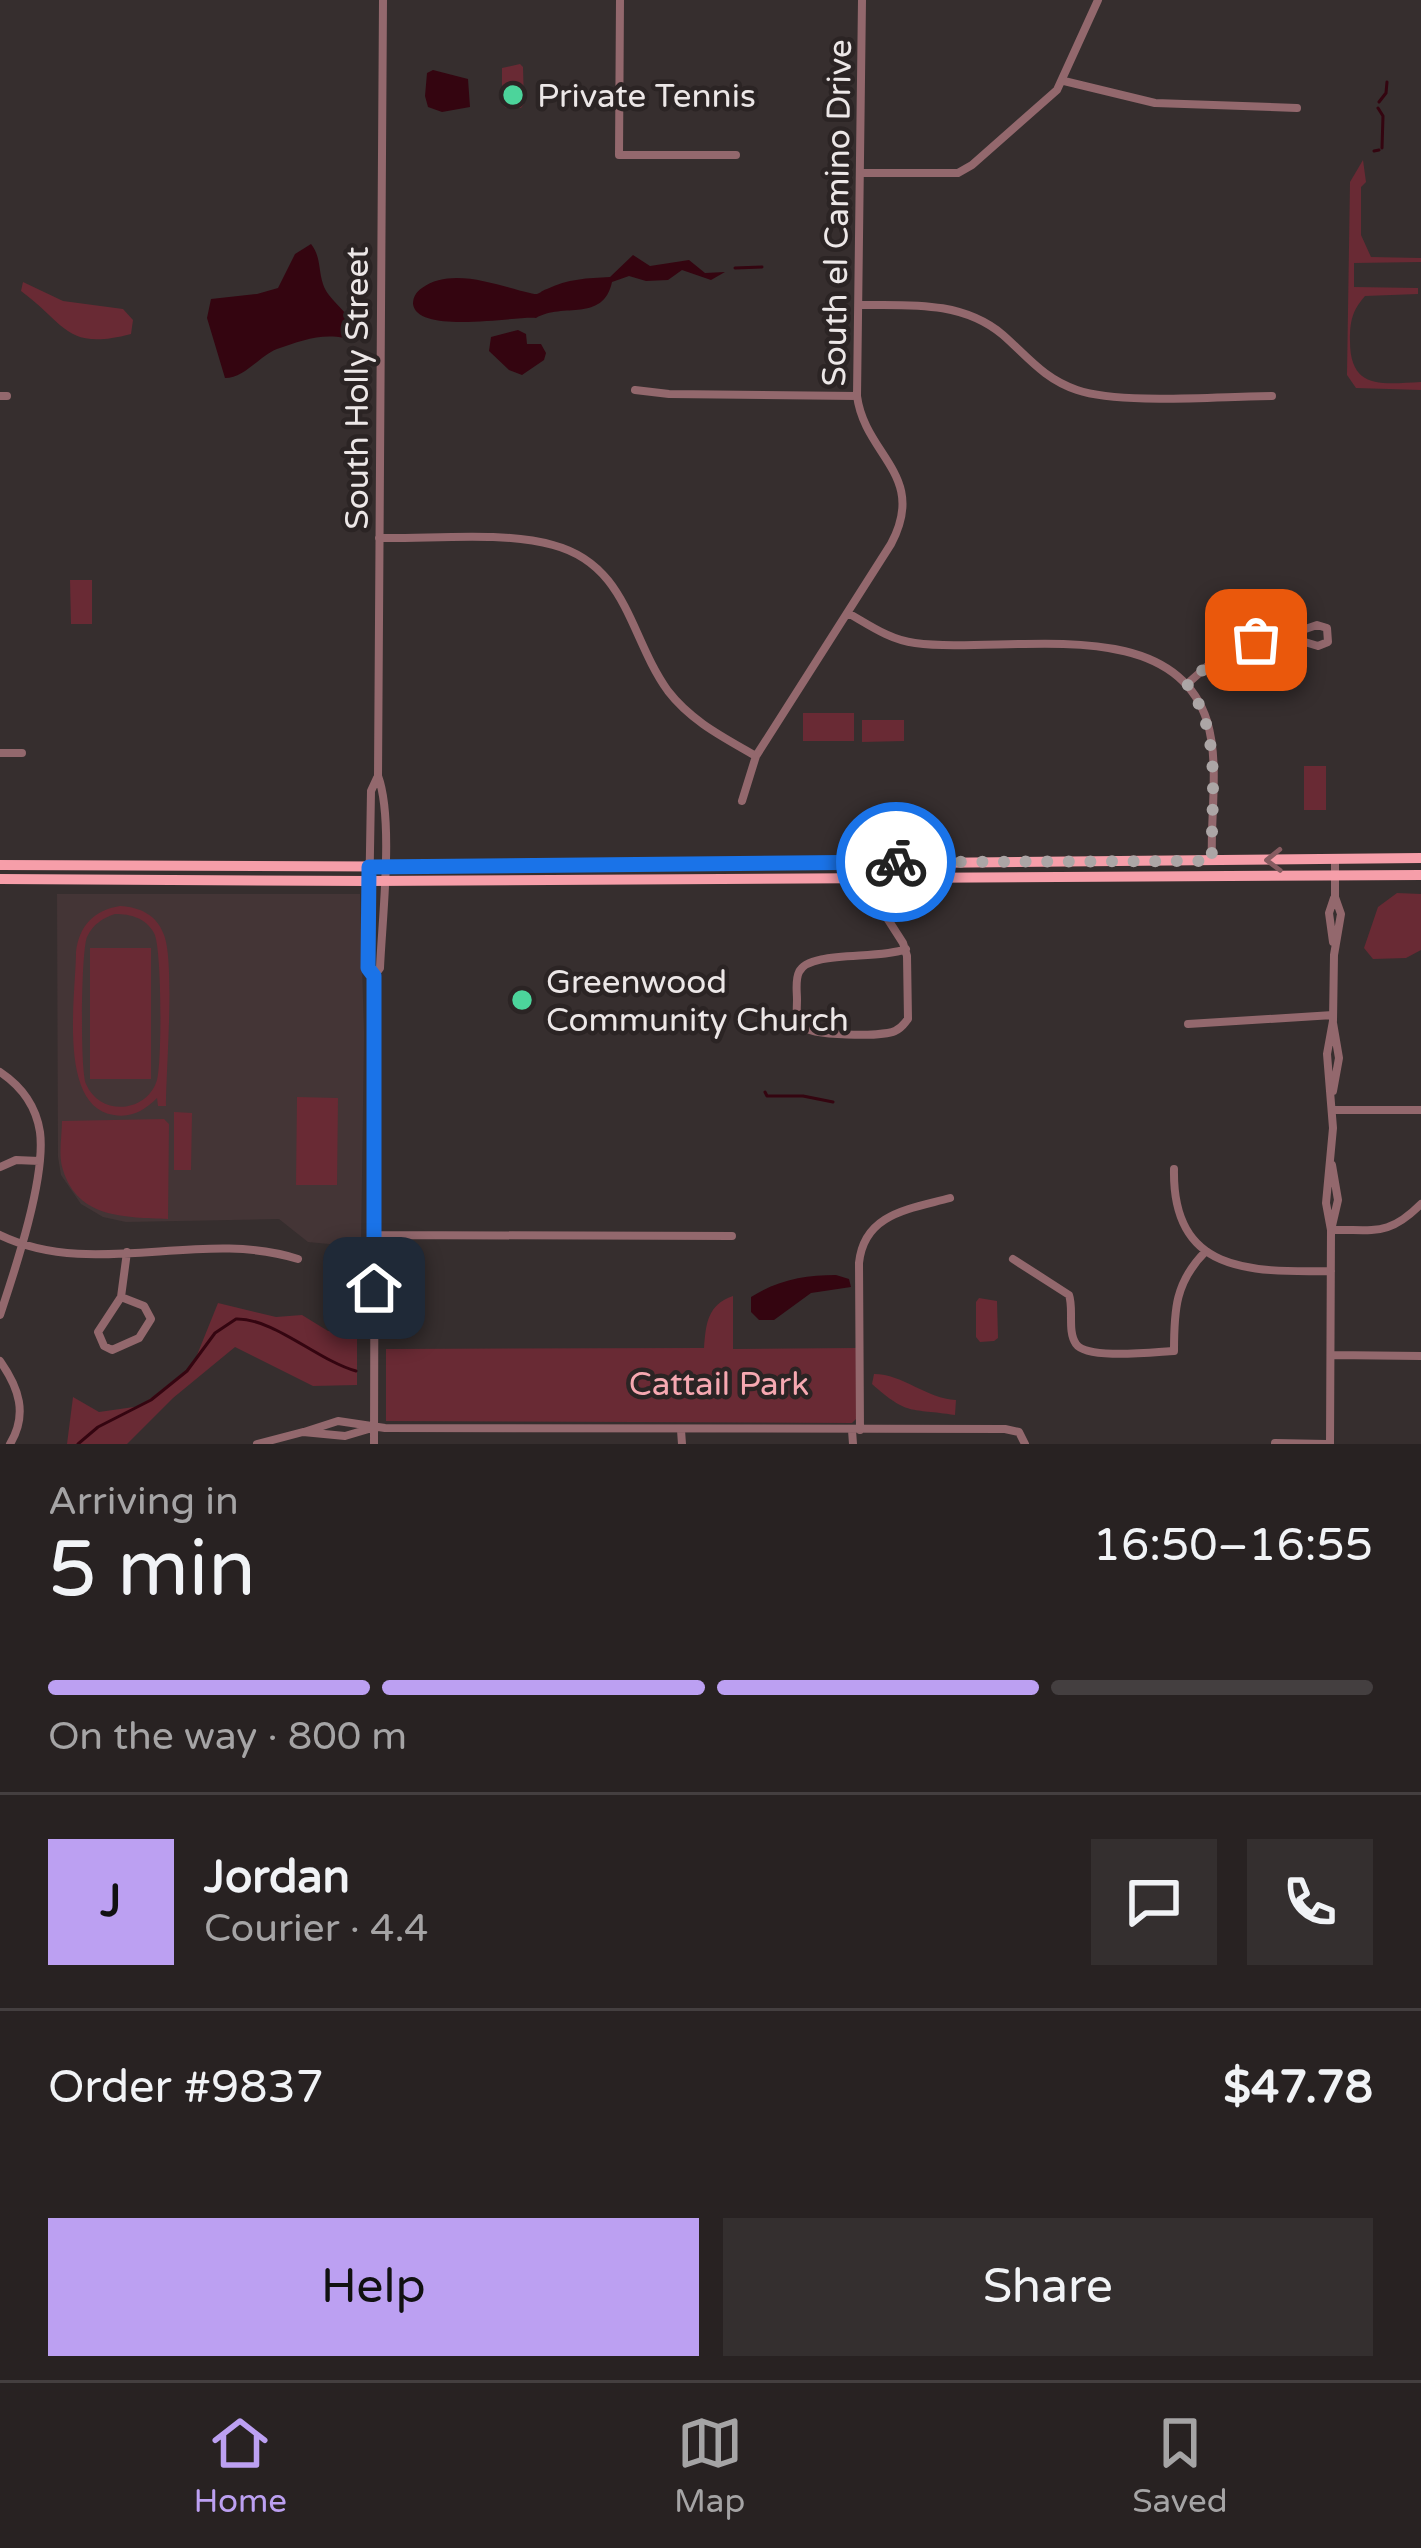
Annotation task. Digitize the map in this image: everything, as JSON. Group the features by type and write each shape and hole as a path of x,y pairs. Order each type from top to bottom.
{"main road":[{"path":"0,879 368,881 383,874 1421,858"},
{"path":"0,865 369,867 383,874 1421,875"}],"street":[{"name":"South Holly Street","path":"374,1444 374,976 380,968 384,791 378,776 382,0"},
{"path":"620,0 619,155 736,155"},
{"name":"South el Camino Drive","path":"742,801 756,756 892,544 903,512 898,475 863,426 857,396 862,0"},
{"path":"861,173 958,173 1032,116 1064,81 1098,0"},
{"path":"1064,81 1155,103 1298,108"},
{"path":"861,305 929,305 973,316 1006,338 1038,370 1087,393 1272,396"},
{"path":"635,390 857,396"},
{"path":"379,538 537,542 582,556 622,596 652,664 681,706 699,723 756,756"},
{"path":"848,613 884,634 916,643 1132,650 1162,662 1187,684 1209,730 1212,861"},
{"path":"1187,684 1232,648 1317,626 1330,633 1328,642 1318,646 1285,637"},
{"path":"0,753 22,753"},
{"name":"South Holly Street","path":"374,976 368,968 368,881 371,791 378,776"},
{"path":"1275,1443 1328,1444 1331,1229 1338,1200 1332,1165 1333,1093 1339,1058 1333,1018 1334,955 1341,914 1335,897 1335,859"},
{"path":"878,877 880,907 906,950 909,1015 899,1029 885,1034 816,1033 803,1028 796,1016 796,977 805,963 819,958 880,957 906,950"},
{"path":"1188,1024 1333,1018"},
{"path":"0,1072 31,1104 39,1128 39,1161 22,1243 0,1315"},
{"path":"1333,1110 1421,1109"},
{"path":"0,1166 16,1160 39,1161"},
{"path":"1174,1169 1178,1213 1205,1251 1230,1266 1252,1271 1331,1271"},
{"path":"854,1444 864,1238 886,1216 950,1198"},
{"path":"1331,1229 1388,1229 1402,1223 1421,1204"},
{"path":"0,1235 68,1252 222,1248 298,1259"},
{"path":"374,1235 732,1236"},
{"path":"1013,1259 1069,1295 1073,1339 1080,1348 1093,1353 1174,1351 1177,1294 1187,1272 1205,1251"},
{"path":"121,1298 144,1306 151,1319 139,1338 116,1350 104,1346 98,1332 121,1298 127,1252"},
{"path":"1331,1355 1421,1356"},
{"path":"0,1360 16,1386 21,1410 19,1428 10,1444"},
{"path":"256,1444 338,1421 374,1428 1005,1429 1019,1432 1024,1444"},
{"path":"303,1432 345,1436 374,1428"},
{"path":"682,1430 682,1444"}],"shaded area":[{"path":"433,70 468,79 470,107 442,112 428,107 427,73"},
{"path":"311,244 325,290 354,326 344,338 319,337 277,349 225,378 207,318 211,299 278,288 295,254"},
{"path":"633,255 650,266 689,260 705,273 725,272 711,280 682,270 668,280 629,276 612,282 600,303 536,318 448,322 419,313 413,304 420,290 447,279 476,280 537,294 570,281 610,277"},
{"path":"518,330 526,334 527,344 541,344 546,353 544,360 522,375 509,370 489,351 491,337"},
{"path":"57,894 360,894 364,1034 361,1247 308,1242 279,1219 126,1222 103,1217 81,1204 61,1175 58,1157"},
{"path":"836,1275 849,1279 851,1287 811,1293 774,1320 759,1320 751,1312 751,1297 771,1286"}],"green space":[{"name":"Private Tennis","path":"520,64 524,104 506,108 502,68"},
{"path":"1363,160 1361,235 1371,257 1421,258 1421,262 1354,263 1354,287 1418,288 1418,294 1365,296 1351,322 1351,357 1362,376 1371,381 1421,382 1421,390 1356,388 1347,375 1350,182"},
{"path":"23,282 63,301 123,309 133,320 131,334 93,339 69,332 21,291"},
{"path":"70,580 92,580 92,624 71,624"},
{"path":"803,713 854,713 854,741 803,741"},
{"path":"862,720 904,720 904,741 862,742"},
{"path":"1304,766 1326,766 1326,810 1304,810"},
{"path":"1397,893 1421,894 1421,950 1406,958 1373,959 1364,948 1378,907"},
{"path":"120,906 147,913 157,922 169,968 166,1106 158,1106 157,1098 127,1115 96,1107 84,1092 74,1046 78,943 89,921","holes":["115,914 132,916 151,928 159,959 157,1080 144,1099 123,1107 102,1102 86,1084 82,1035 87,937 92,928"]},
{"path":"90,948 151,948 151,1079 90,1079"},
{"path":"297,1097 338,1098 337,1185 296,1185"},
{"path":"174,1112 192,1113 191,1170 174,1170"},
{"path":"164,1119 169,1124 168,1219 105,1212 92,1207 70,1186 60,1152 62,1121"},
{"name":"Cattail Park","path":"733,1296 733,1349 857,1348 856,1419 852,1423 386,1421 386,1349 704,1348 713,1310"},
{"path":"979,1298 997,1301 998,1338 994,1341 980,1342 976,1337"},
{"path":"218,1303 276,1317 302,1315 328,1331 357,1329 357,1385 313,1386 235,1347 127,1444 67,1444 73,1397 99,1412 141,1406 193,1365"},
{"path":"874,1374 956,1400 955,1415 902,1406 872,1384"}],"waterway":[{"path":"1379,102 1387,82"},
{"path":"1378,108 1383,116 1382,148"},
{"path":"1374,151 1379,150"},
{"path":"735,268 762,267"},
{"path":"765,1092 767,1096 833,1102"},
{"path":"78,1444 98,1427 151,1400 187,1371 215,1333 236,1319 265,1325 356,1371"}],"way so far":[{"path":"896,862 1212,861 1209,730 1187,684 1221,654 1256,640"}],"place":[{"name":"Private Tennis","path":"513,95"},
{"name":"Greenwood Community Church","path":"522,1000"}],"route":[{"path":"374,1288 375,1058 374,976 368,968 369,867 896,862"}]}
